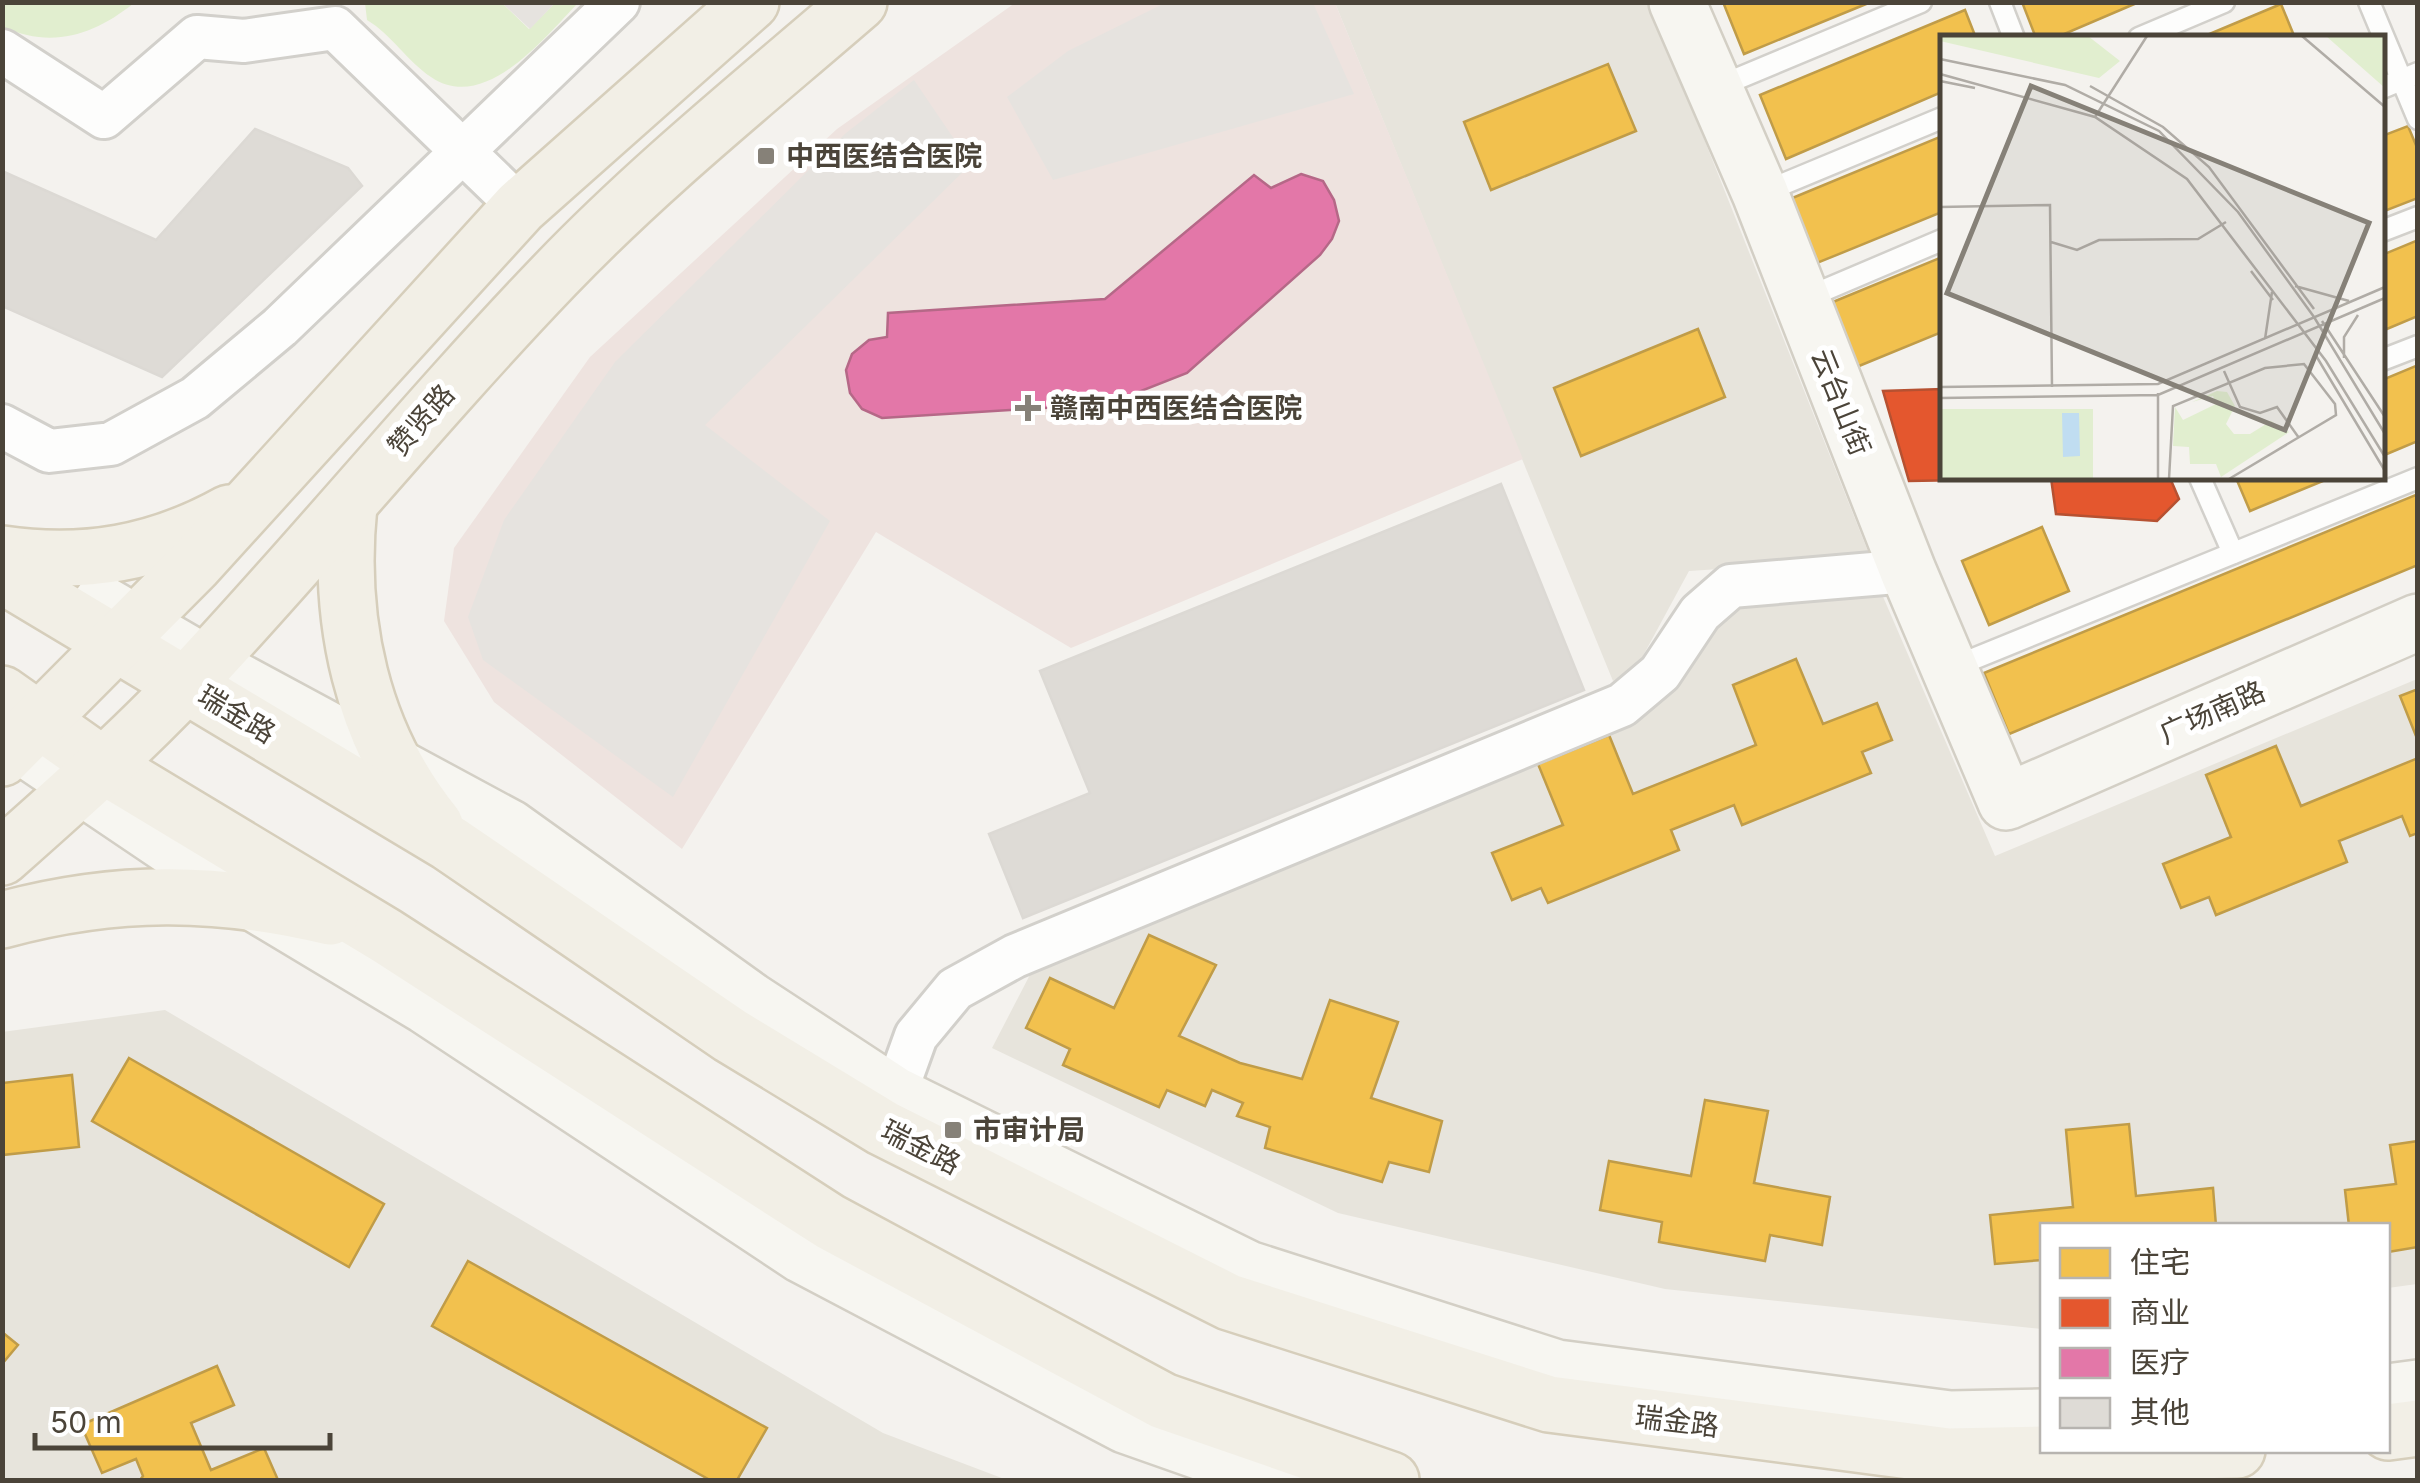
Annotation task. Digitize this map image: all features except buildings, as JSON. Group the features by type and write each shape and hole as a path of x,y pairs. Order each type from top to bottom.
{"main road":[{"path":"750,2 520,207 272,482 128,634 13,730 386,936 848,1231 1163,1401 1391,1480"},
{"name":"赞贤路","path":"2,857 196,674 433,406 557,273 649,183 859,2"},
{"path":"8,557 80,560 162,544 238,508 272,482"},
{"path":"349,505 344,580 353,656 370,710 396,766 423,810 450,843"},
{"name":"瑞金路","path":"8,557 196,674 730,1035 889,1112 1229,1302 1549,1404 1946,1468 2188,1453"},
{"path":"2,920 96,900 214,896 330,918 386,936"},
{"path":"2390,1432 2418,1428"}],"street":[{"path":"2,426 48,450 111,444 195,398 280,327 618,2"},
{"name":"云台山街","path":"1678,2 1760,193 1908,571 2006,802"},
{"path":"2,51 104,117 197,37 244,41 335,28 520,207"},
{"path":"889,1112 916,1036 954,989 1015,956 1622,705 1660,673 1700,612 1730,586 1908,571"},
{"name":"广场南路","path":"2006,802 2418,622"},
{"path":"196,674 396,766 510,828 750,1000 889,1112 1248,1269 1558,1368 1950,1419 2040,1417"},
{"path":"93,775 250,902 426,1006 802,1255 1125,1425 1281,1480"},
{"path":"2390,1392 2418,1388"}],"lane":[{"path":"1714,88 1921,2"},
{"path":"2000,2 2013,35"},
{"path":"2146,35 2224,2"},
{"path":"2368,2 2382,35"},
{"path":"2385,43 2418,119"},
{"path":"1760,193 1940,119"},
{"path":"2385,230 2418,217"},
{"path":"1800,300 1940,241"},
{"path":"2385,359 2418,346"},
{"path":"1950,669 2418,478"},
{"path":"2201,480 2233,553"}],"shaded area":[{"path":"1167,2 1313,3 1354,94 1053,180 1007,97 1068,51"},
{"path":"502,3 555,3 530,29"},
{"name":"赣南中西医结合医院","path":"1015,3 1335,3 1523,459 1071,648 876,532 682,849 494,702 444,621 454,548 590,357 837,129"},
{"path":"1335,3 1650,3 1871,559 1689,571 1638,665 1613,681"},
{"path":"914,80 971,164 705,425 830,521 673,797 483,660 468,617 504,520 615,362 846,133"},
{"path":"1881,592 1995,856 2417,679 2417,1284 2390,1288 2390,1223 2040,1223 2040,1329 1665,1289 1338,1213 992,1048 1035,965 1647,708 1721,603"},
{"path":"165,1010 883,1433 1007,1480 3,1480 2,1032"}],"green space":[{"path":"3,2 134,3 104,23 55,38 21,34 3,27"},
{"path":"365,3 502,3 529,29 555,3 578,3 512,67 472,86 451,86 422,71 367,20"}],"place":[{"name":"中西医结合医院","path":"766,156"},
{"name":"赣南中西医结合医院","path":"1028,408"},
{"name":"市审计局","path":"953,1130"}]}
